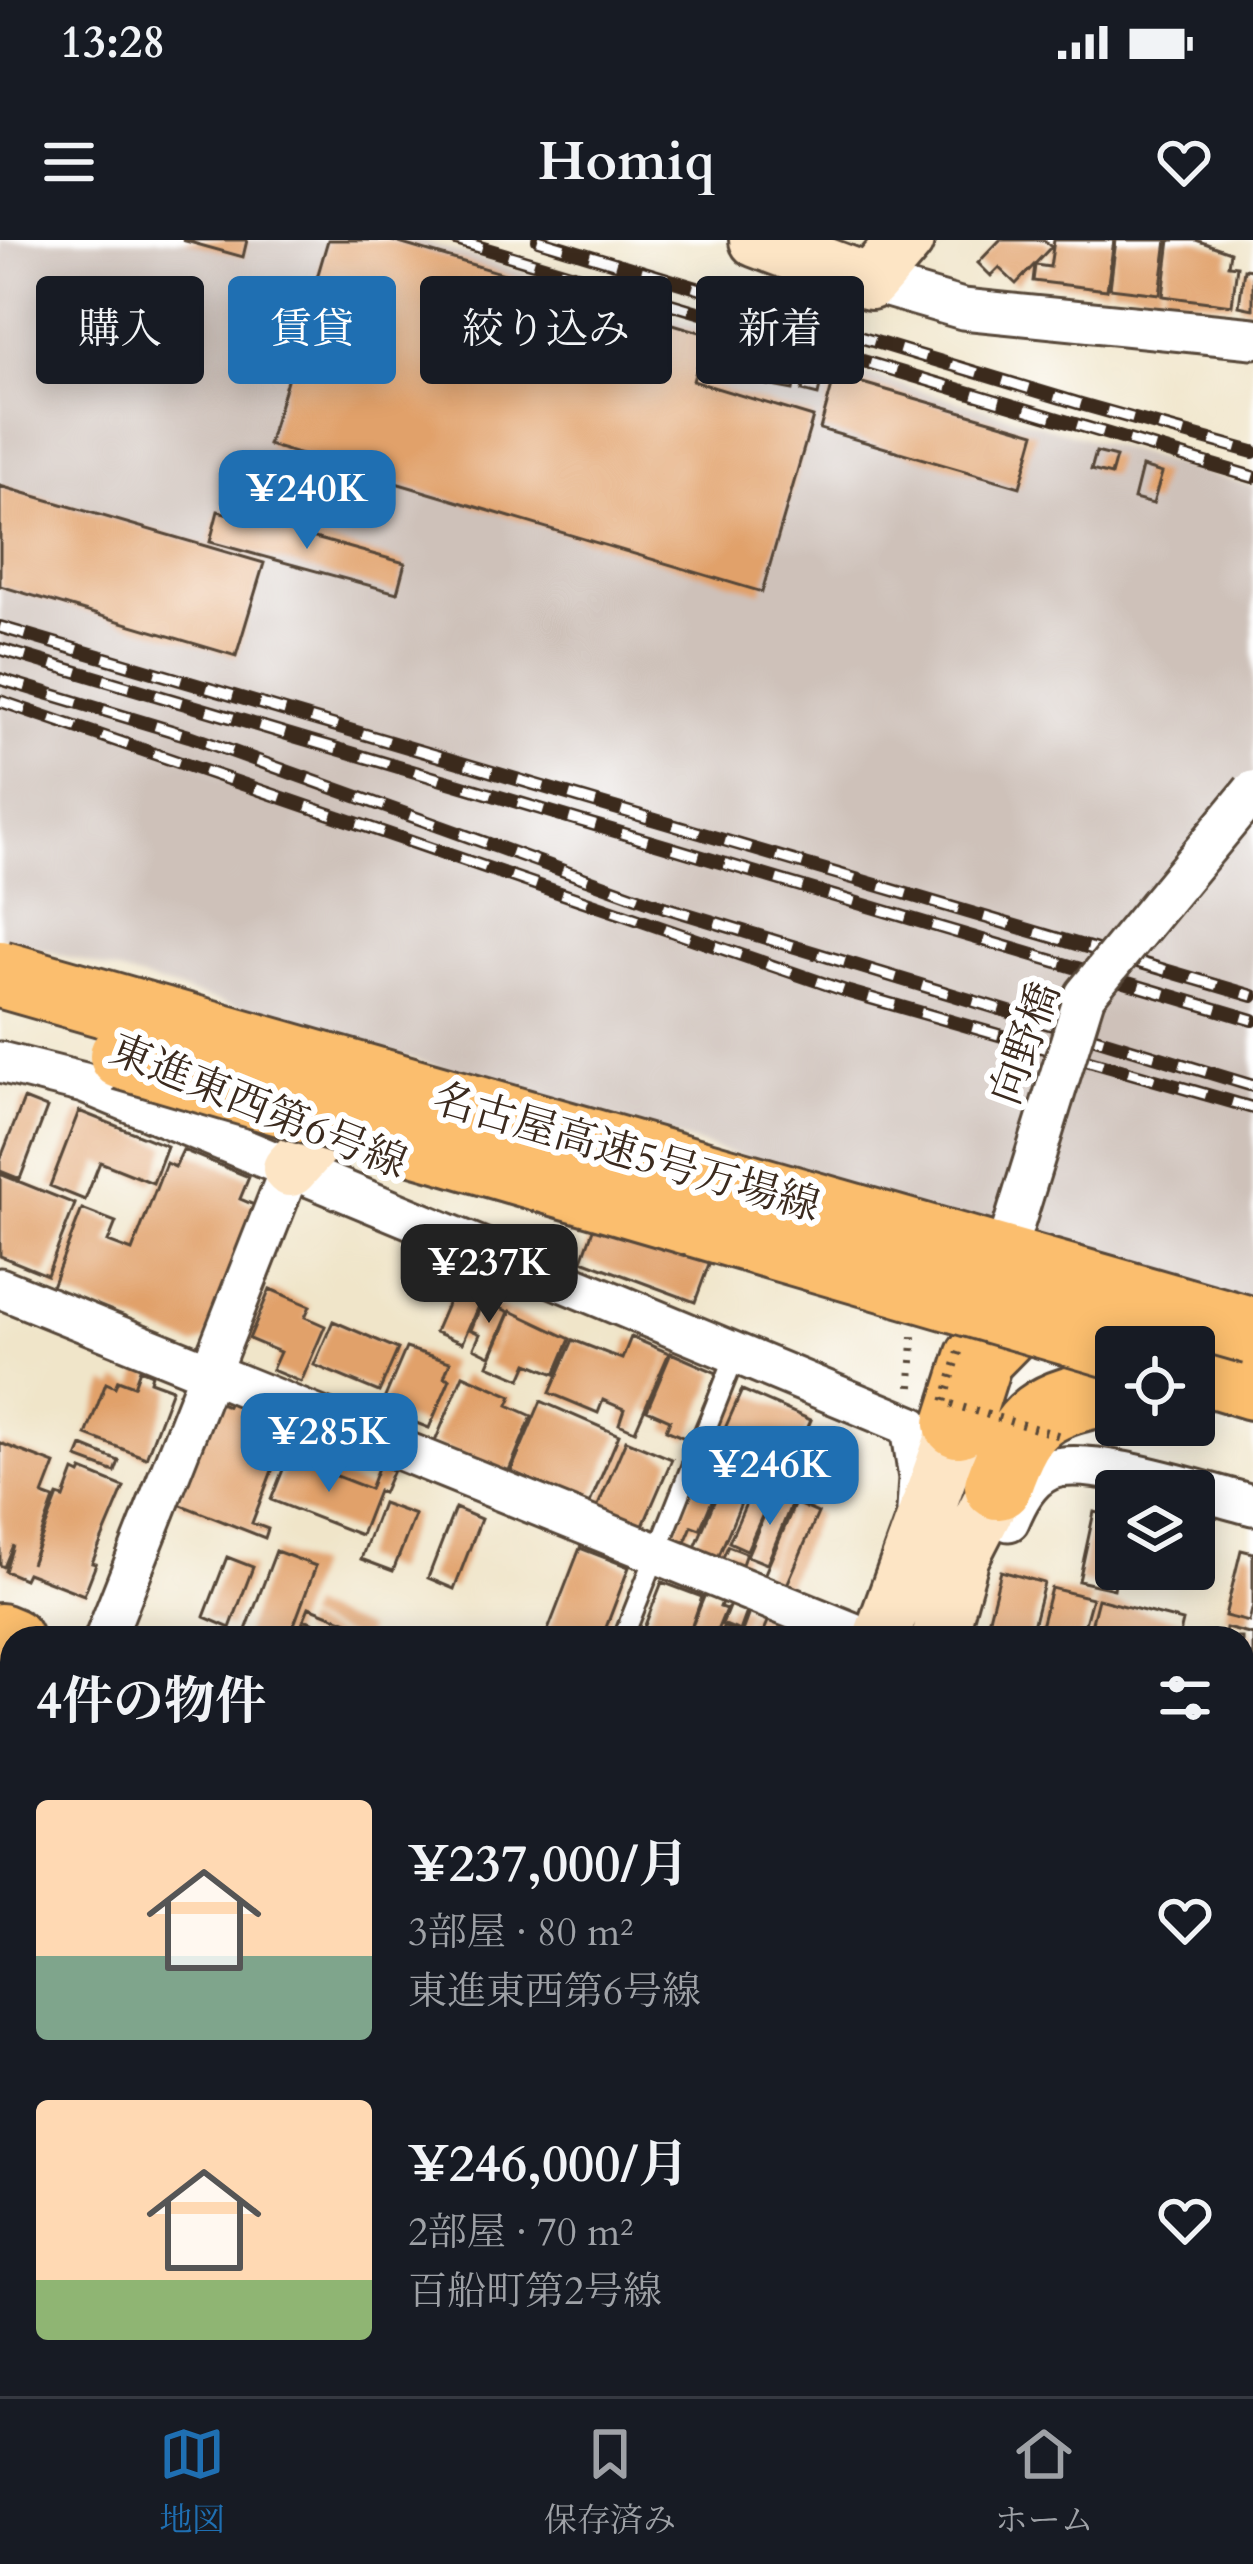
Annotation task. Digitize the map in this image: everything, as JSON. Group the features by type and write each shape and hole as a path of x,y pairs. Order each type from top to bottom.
{"highway":[{"name":"名古屋高速5号万場線","path":"0,974 1253,1331"},
{"name":"名古屋高速5号万場線","path":"0,1021 1095,1339"},
{"path":"958,1424 979,1358 1034,1302 1098,1285 1253,1317"},
{"path":"1215,1374 1253,1385"},
{"path":"1021,1478 1010,1450 1033,1418 1063,1401 1095,1394"},
{"path":"1215,1410 1253,1420"}],"street":[{"path":"758,240 963,309 1253,338"},
{"path":"870,281 906,240"},
{"name":"向野橋","path":"977,1293 996,1283 1085,995 1253,791"},
{"name":"東進東西第6号線","path":"0,1062 84,1083 305,1152 735,1356 911,1426 919,1478 939,1544"},
{"path":"110,1626 206,1373 305,1152 358,1113 977,1293"},
{"path":"0,1288 836,1626"},
{"path":"1215,1363 1253,1374"},
{"path":"939,1626 939,1544 958,1424"},
{"path":"888,1626 939,1544 1021,1478 1076,1464 1253,1505"}],"lane":[{"path":"627,1626 735,1356"}],"path":[{"path":"977,1293 944,1402 1064,1437"}],"shaded area":[{"path":"0,240 419,240 535,276 420,276 420,384 672,384 672,319 696,326 696,384 864,384 864,374 1253,486 1253,1308 0,937"}],"building":[{"path":"182,240 247,240 243,257"},
{"path":"328,240 389,240 511,276 420,276 420,384 672,384 672,324 696,331 696,384 813,417 762,592 268,445 286,384 396,384 396,276 317,276"},
{"path":"1000,240 1044,240 1051,247 1016,284 999,268 991,276 978,263"},
{"path":"1054,240 1114,240 1107,290 1033,281 1035,265 1050,267"},
{"path":"1116,240 1167,240 1160,294 1110,288"},
{"path":"1170,240 1196,240 1230,252 1228,265 1237,266 1232,305 1163,296"},
{"path":"1244,269 1253,270 1253,309 1239,306"},
{"path":"864,383 1035,433 1020,487 820,429 832,384"},
{"path":"767,384 794,384 793,390"},
{"path":"803,384 820,384 818,395 802,391"},
{"path":"1096,452 1116,457 1111,475 1091,470"},
{"path":"1142,467 1162,473 1153,504 1134,499"},
{"path":"0,486 264,563 236,656 0,586"},
{"path":"218,511 405,563 397,593 210,542"},
{"path":"24,1099 47,1108 20,1179 0,1171 0,1160"},
{"path":"79,1111 167,1146 153,1183 100,1162 85,1200 50,1186"},
{"path":"183,1150 249,1177 240,1199 259,1207 206,1340 195,1346 51,1289 82,1209 116,1222 108,1242 132,1251 166,1163 175,1167"},
{"path":"0,1174 75,1204 47,1275 0,1256"},
{"path":"600,1210 713,1253 695,1302 582,1260"},
{"path":"454,1288 481,1299 462,1343 435,1332"},
{"path":"270,1289 310,1306 305,1317 325,1326 301,1382 272,1370 280,1352 249,1339"},
{"path":"483,1300 509,1312 490,1356 474,1348 480,1334 471,1330"},
{"path":"511,1311 570,1339 555,1374 528,1363 521,1379 488,1365"},
{"path":"333,1321 398,1349 379,1392 314,1365"},
{"path":"631,1337 669,1353 635,1431 619,1424 624,1409 603,1400 598,1413 550,1393 573,1340 622,1359"},
{"path":"406,1348 450,1362 444,1377 450,1379 429,1428 380,1409"},
{"path":"671,1353 717,1373 689,1440 666,1430 670,1420 647,1410"},
{"path":"140,1369 152,1374 150,1381 172,1389 146,1458 86,1435 106,1383 115,1387 118,1380 134,1386"},
{"path":"463,1375 512,1396 508,1405 532,1416 507,1475 434,1444"},
{"path":"742,1390 811,1420 788,1472 719,1442"},
{"path":"231,1397 291,1421 252,1523 268,1529 265,1538 176,1503 215,1401 227,1406"},
{"path":"541,1401 619,1435 589,1505 511,1471"},
{"path":"626,1440 672,1459 642,1528 597,1508"},
{"path":"0,1443 55,1464 43,1495 54,1499 31,1564 58,1496 64,1498 74,1471 124,1487 92,1563 96,1564 84,1595 27,1573 24,1579 5,1571 13,1545 4,1567 0,1565"},
{"path":"82,1446 119,1461 115,1472 77,1458"},
{"path":"288,1457 370,1489 379,1465 393,1470 383,1493 378,1491 361,1535 271,1500"},
{"path":"703,1466 723,1475 700,1529 692,1526 683,1547 671,1541"},
{"path":"729,1466 752,1477 717,1560 694,1550"},
{"path":"774,1492 793,1500 767,1564 747,1556"},
{"path":"748,1499 766,1507 747,1550 729,1542"},
{"path":"382,1503 415,1515 393,1571 361,1559"},
{"path":"795,1503 818,1513 786,1587 763,1578"},
{"path":"455,1508 481,1519 454,1589 428,1578"},
{"path":"1094,1512 1095,1585 1079,1581"},
{"path":"728,1546 746,1553 740,1570 721,1562"},
{"path":"580,1548 629,1567 607,1626 550,1626"},
{"path":"1241,1550 1253,1553 1249,1622 1225,1616"},
{"path":"276,1551 316,1566 294,1626 248,1626"},
{"path":"227,1557 253,1567 231,1626 204,1617"},
{"path":"1001,1571 1044,1583 1033,1626 987,1626"},
{"path":"662,1582 702,1597 692,1626 645,1626"},
{"path":"1051,1588 1092,1598 1084,1626 1041,1626"},
{"path":"706,1592 723,1599 720,1607 726,1609 719,1626 692,1626"},
{"path":"1098,1599 1183,1621 1182,1626 1091,1626"},
{"path":"731,1602 748,1609 742,1626 722,1624"},
{"path":"309,1607 358,1626 322,1626 304,1619"},
{"path":"750,1610 770,1617 766,1626 744,1626"}],"railway":[{"path":"456,240 1253,477"},
{"path":"538,240 1253,452"},
{"path":"0,627 1253,996"},
{"path":"0,649 1253,1020"},
{"path":"0,679 189,736 664,907 1253,1086"},
{"path":"0,701 849,992 1253,1108"}]}
